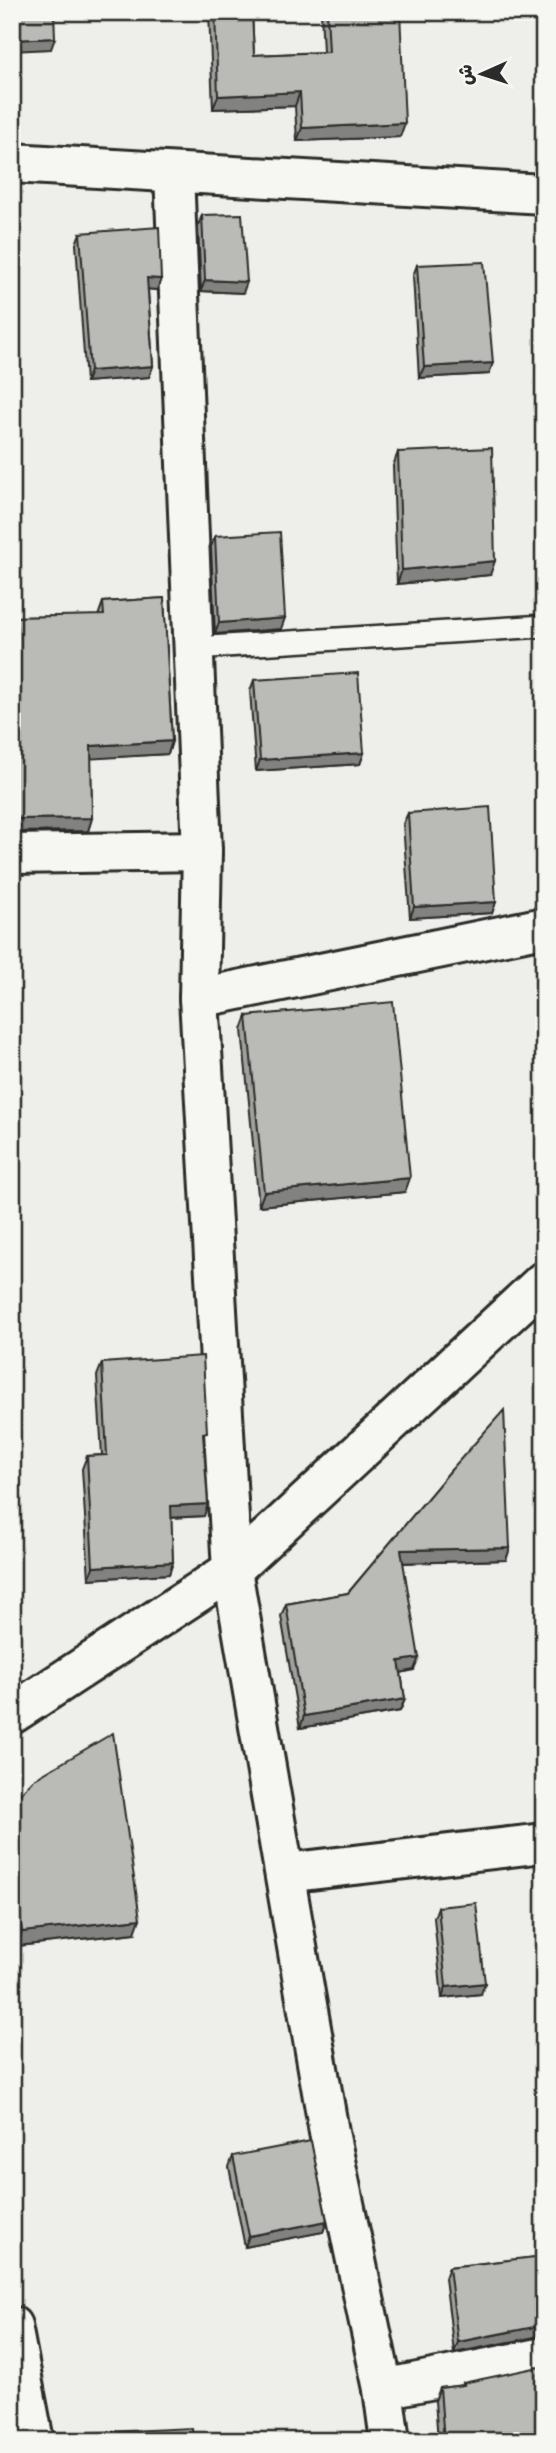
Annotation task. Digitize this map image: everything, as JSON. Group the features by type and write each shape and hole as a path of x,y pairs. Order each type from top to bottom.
{"street":[{"path":"12,163 544,194"},
{"path":"174,173 202,851 198,998 232,1570 329,2132 383,2389 390,2441"},
{"path":"12,854 202,851"},
{"path":"198,998 544,927"},
{"path":"12,1714 232,1570 544,1281"},
{"path":"285,1873 544,1843"},
{"path":"12,2326 19,2389 34,2441"},
{"path":"383,2389 544,2357"}],"lane":[{"path":"194,649 544,625"}],"building":[{"path":"12,12 54,12 55,38 12,40"},
{"path":"215,12 252,12 254,55 329,52 327,12 400,12 405,123 302,128 300,92 218,96"},
{"path":"242,214 247,282 205,280 202,215"},
{"path":"159,227 161,279 147,278 153,366 90,371 80,233"},
{"path":"484,262 493,363 424,367 417,265"},
{"path":"492,448 495,561 402,570 398,452"},
{"path":"280,532 285,618 219,623 215,536"},
{"path":"164,598 172,741 91,746 92,818 12,820 12,617 104,615 103,602"},
{"path":"358,673 364,753 260,760 254,680"},
{"path":"490,807 496,902 414,907 408,813"},
{"path":"393,1002 410,1178 264,1192 247,1016"},
{"path":"203,1356 207,1432 203,1433 208,1504 171,1506 173,1562 93,1567 87,1456 107,1455 102,1363"},
{"path":"504,1410 510,1548 401,1550 419,1658 399,1661 405,1699 304,1716 286,1604 348,1593"},
{"path":"113,1733 140,1919 22,1932 12,1865 12,1802 33,1780"},
{"path":"476,1903 485,1983 446,1987 438,1907"},
{"path":"311,2141 327,2221 249,2236 233,2156"},
{"path":"544,2256 544,2325 458,2342 449,2267"},
{"path":"544,2366 544,2441 444,2441 440,2388"},
{"path":"192,2428 193,2441 86,2441 85,2433"},
{"path":"346,2435 346,2441 236,2441"}]}
